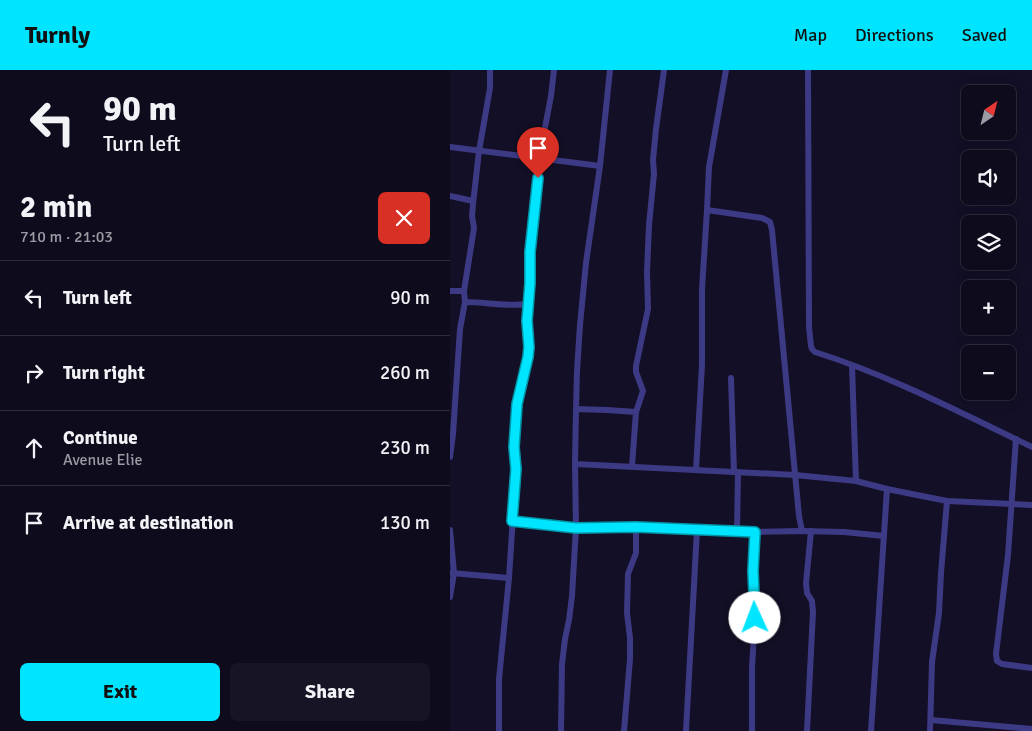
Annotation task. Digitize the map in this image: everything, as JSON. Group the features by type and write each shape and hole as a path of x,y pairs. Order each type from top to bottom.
{"street":[{"path":"450,457 460,329 474,228 472,216 473,201 479,151 490,88 490,70"},
{"path":"500,731 499,679 509,578 516,469 514,447 517,404 528,357 527,321 530,252 539,159 554,70"},
{"path":"561,731 562,664 572,596 576,528 577,371 585,272 600,166 610,70"},
{"path":"632,466 636,412 643,391 636,372 636,366 648,309 647,272 654,174 653,160 664,70"},
{"path":"696,470 702,365 702,289 709,167 726,70"},
{"path":"808,70 810,336 812,349 815,352 898,384 955,409 1032,447"},
{"path":"450,147 600,166"},
{"path":"450,196 473,201"},
{"path":"707,210 762,218 770,222 802,531"},
{"path":"450,291 464,291"},
{"path":"464,302 495,305 528,304"},
{"path":"852,366 856,481"},
{"path":"731,378 737,532"},
{"path":"576,409 636,412"},
{"path":"1016,440 1008,555 996,654 998,661 1002,664 1032,668"},
{"path":"575,464 795,475 856,481 947,501 1032,505"},
{"path":"870,731 887,489"},
{"path":"930,731 932,662 939,613 947,501"},
{"path":"512,521 576,528 636,527 737,532 811,531 884,536"},
{"path":"624,731 630,659 627,613 628,574 636,553 636,527"},
{"path":"450,530 452,573 450,597"},
{"path":"686,731 697,530"},
{"path":"807,731 813,612 806,584 811,531"},
{"path":"752,731 755,532"},
{"path":"452,573 509,578"},
{"path":"931,720 1032,729"}],"route":[{"path":"538,178 530,252 527,321 529,347 517,404 514,447 516,469 512,521 576,528 636,527 755,532 753,571 755,618"}]}
